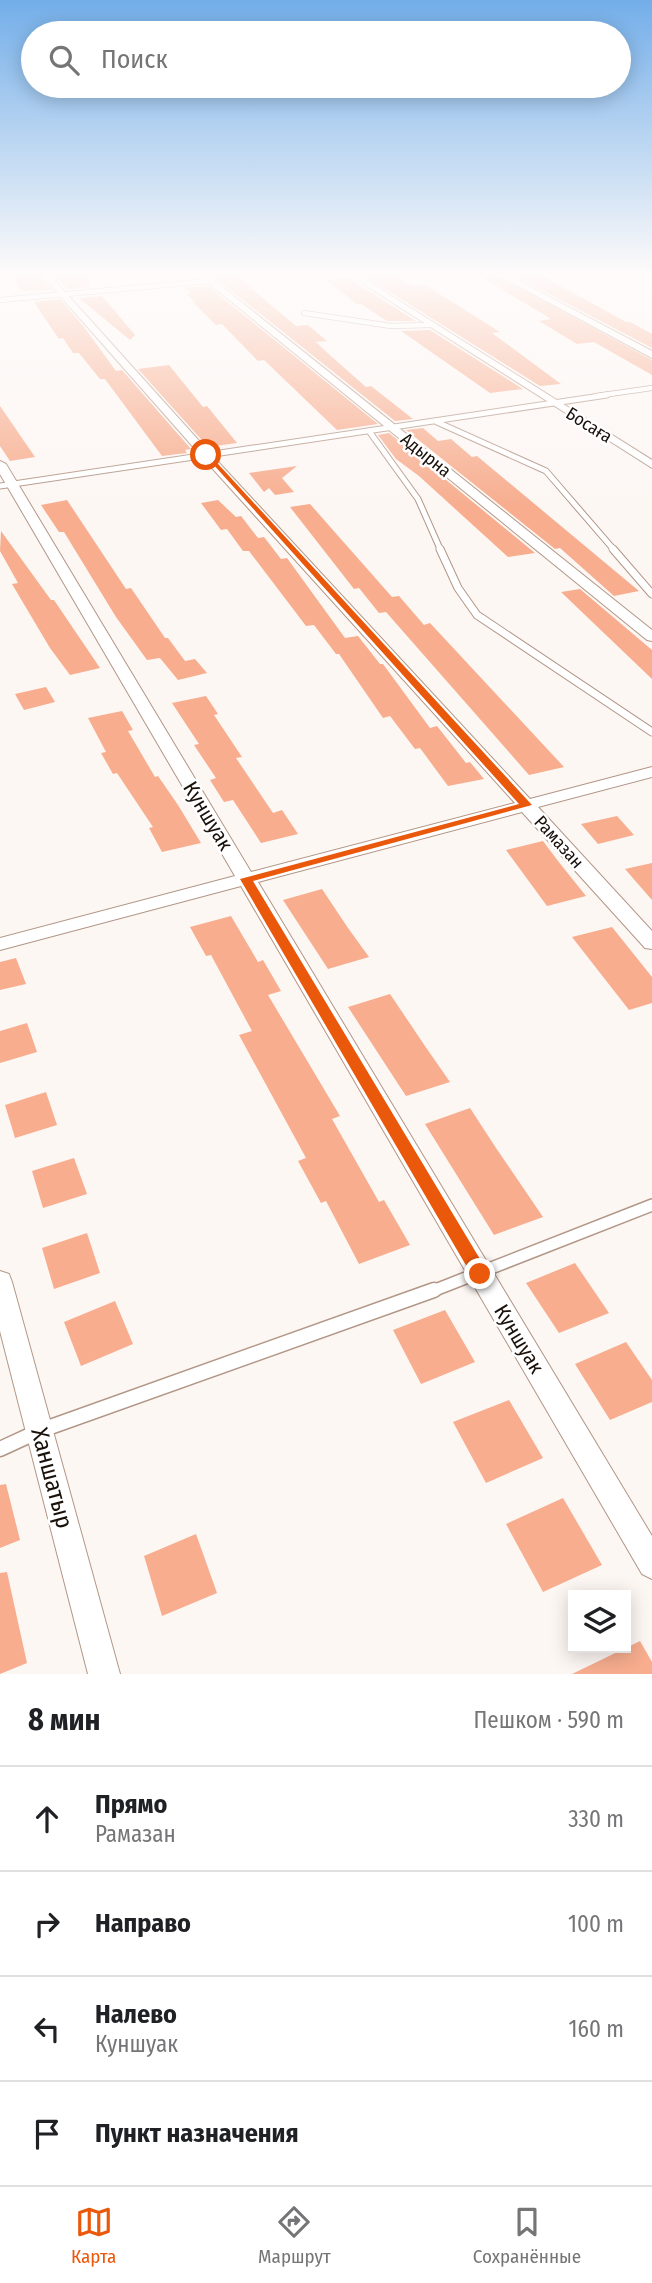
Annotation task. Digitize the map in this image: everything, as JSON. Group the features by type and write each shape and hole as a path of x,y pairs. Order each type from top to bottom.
{"street":[{"name":"Рамазан","path":"114,351 652,943"},
{"name":"Адырна","path":"297,351 652,637"},
{"name":"Босаға","path":"472,351 652,464"},
{"name":"Куншуак","path":"0,464 6,485 246,879 652,1564"},
{"path":"0,944 652,772"},
{"name":"Ханшатыр","path":"0,1282 104,1674"}],"lane":[{"path":"6,485 652,388"},
{"path":"436,421 546,471 652,594"},
{"path":"369,432 418,499 458,588 477,615 652,732"},
{"path":"0,1449 38,1430 480,1274 652,1205"}],"building":[{"path":"72,351 102,351 116,371 122,370 191,449 185,450 187,453 162,456 105,379 100,379 79,353"},
{"path":"248,351 288,351 378,424 337,430 264,360 258,361"},
{"path":"307,351 326,351 366,387 371,386 413,419 395,421"},
{"path":"430,351 463,351 523,389 490,393"},
{"path":"484,351 517,351 561,384 540,386"},
{"path":"610,351 636,351 652,360 652,375"},
{"path":"169,365 237,443 208,447 138,369"},
{"path":"0,406 35,457 10,461 0,446"},
{"path":"423,428 438,441 451,439 472,457 477,456 639,591 614,596 560,548 555,549 406,430"},
{"path":"389,433 535,553 508,557 419,476 396,459 378,435"},
{"path":"297,466 282,478 294,492 275,495 269,488 264,492 249,473"},
{"path":"67,500 126,589 131,588 165,638 168,638 185,661 195,659 207,673 178,680 160,658 147,660 116,617 64,532 59,532 41,505"},
{"path":"218,500 236,517 241,516 258,538 264,537 281,559 287,558 345,638 358,636 380,664 383,664 430,728 437,726 466,763 470,762 484,779 448,786 420,748 415,749 390,716 383,718 339,654 336,654 314,625 306,626 249,551 243,551 227,529 221,530 201,503"},
{"path":"310,504 392,597 399,596 424,625 430,623 564,767 529,775 386,612 379,613 359,588 354,589 290,507"},
{"path":"1,531 51,600 54,600 100,668 70,675 50,648 12,584 18,583 0,551"},
{"path":"580,589 652,650 652,679 561,592"},
{"path":"46,687 55,702 24,710 15,694"},
{"path":"206,696 218,714 214,715 242,757 236,758 273,813 282,810 298,834 261,843 233,800 224,802 210,780 216,778 194,745 199,744 172,703"},
{"path":"122,711 133,730 128,731 155,777 158,776 201,843 162,852 149,828 153,827 117,773 113,774 101,753 106,752 88,718"},
{"path":"617,816 634,835 598,844 581,824"},
{"path":"543,841 586,896 547,906 506,850"},
{"path":"652,863 652,900 625,869"},
{"path":"322,889 369,957 328,969 283,900"},
{"path":"231,916 258,962 263,960 281,991 268,995 340,1116 332,1119 379,1202 384,1200 410,1245 359,1264 326,1201 321,1203 298,1161 306,1158 239,1035 252,1031 211,955 206,956 190,927"},
{"path":"612,927 652,977 652,1003 629,1010 572,937"},
{"path":"16,958 26,984 0,990 0,962"},
{"path":"390,994 450,1082 406,1096 348,1007"},
{"path":"27,1023 37,1052 0,1063 0,1031"},
{"path":"46,1092 57,1125 15,1138 5,1105"},
{"path":"470,1108 543,1217 494,1235 425,1124"},
{"path":"74,1158 87,1194 43,1208 32,1171"},
{"path":"87,1233 100,1273 54,1289 42,1248"},
{"path":"575,1263 609,1313 559,1333 526,1283"},
{"path":"115,1301 133,1344 81,1366 64,1322"},
{"path":"445,1310 475,1362 421,1384 393,1330"},
{"path":"626,1342 652,1380 652,1402 610,1420 575,1364"},
{"path":"509,1400 543,1458 486,1483 453,1422"},
{"path":"6,1484 20,1540 0,1548 0,1485"},
{"path":"563,1498 602,1565 543,1592 506,1524"},
{"path":"196,1534 217,1593 162,1616 144,1556"},
{"path":"7,1572 27,1663 0,1674 0,1573"},
{"path":"640,1641 652,1662 652,1674 572,1674 615,1653 631,1653 631,1645"}],"route":[{"path":"206,455 526,805 246,879 480,1274"}]}
